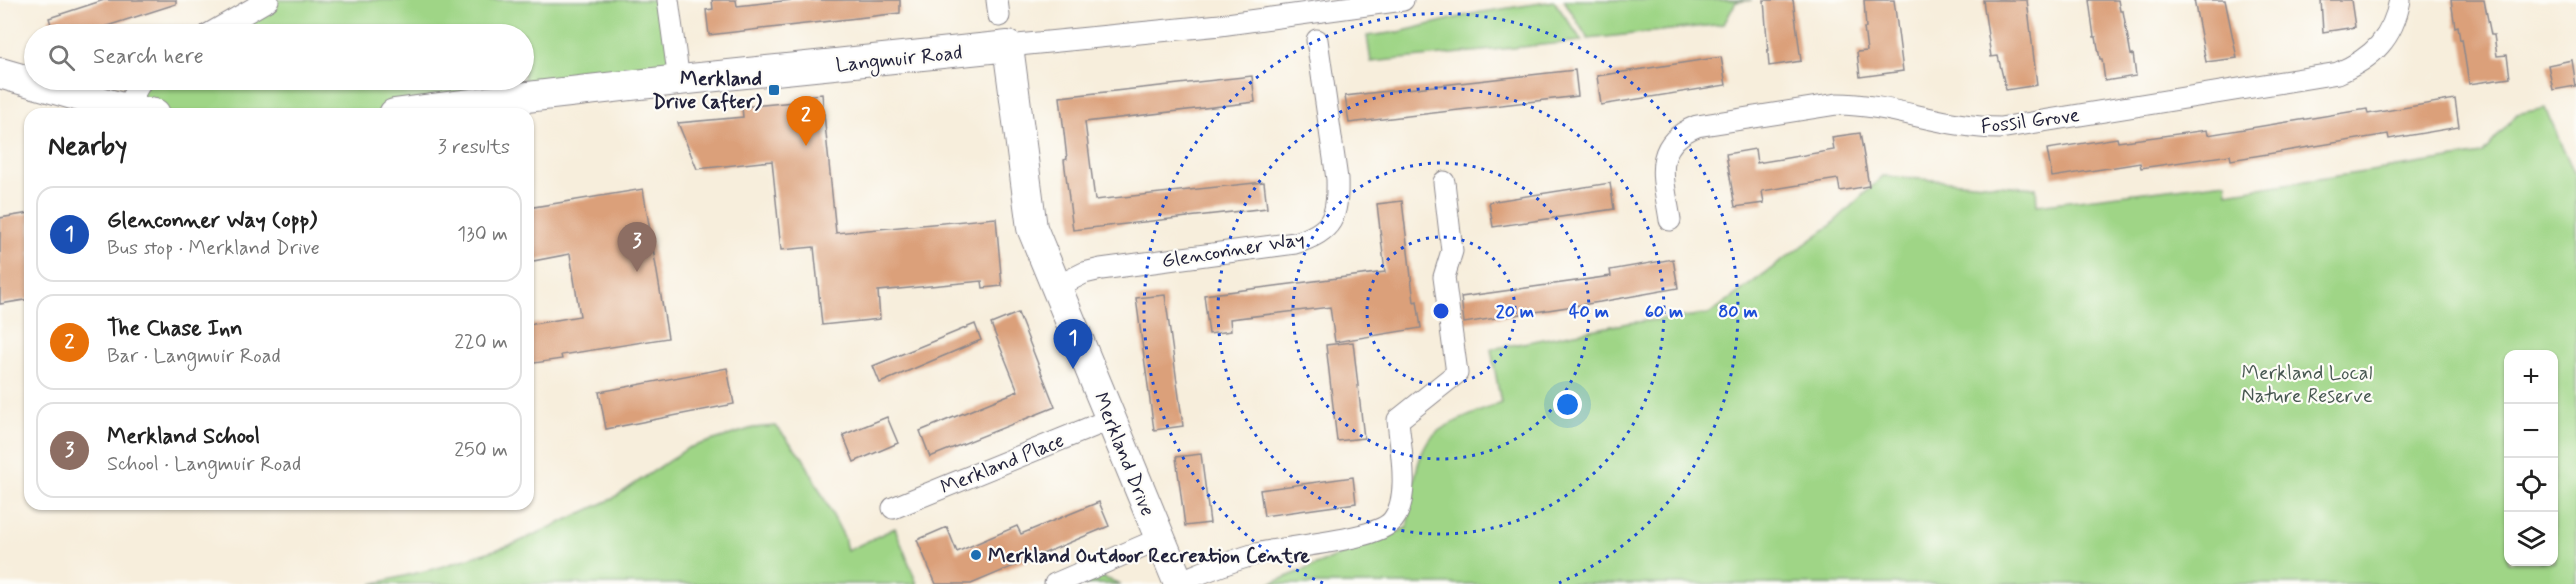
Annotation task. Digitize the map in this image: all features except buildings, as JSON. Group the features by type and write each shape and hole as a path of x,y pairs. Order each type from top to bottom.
{"street":[{"path":"226,24 266,0"},
{"path":"669,0 679,81"},
{"name":"Langmuir Road","path":"439,108 521,97 1210,26 1403,0"},
{"name":"Fossil Grove","path":"1670,220 1663,167 1665,153 1672,141 1684,131 1697,126 1836,104 1856,104 1959,125 2000,128 2338,73 2360,63 2379,48 2395,21 2400,0"},
{"name":"Glenconner Way","path":"1056,287 1084,273 1101,268 1295,243 1320,234 1336,212 1337,188 1317,40"},
{"name":"Merkland Drive","path":"1008,46 1032,228 1179,583"},
{"path":"0,73 24,80"},
{"path":"59,90 122,108"},
{"path":"126,108 136,90"},
{"path":"1179,583 1253,555 1376,531 1394,519 1401,503 1403,482 1398,420 1457,374 1444,277 1452,251 1444,182"},
{"name":"Merkland Place","path":"893,508 1111,419"},
{"path":"1056,584 1159,539"}],"green space":[{"path":"268,0 668,0 679,81 446,108 150,108 136,90 534,90 534,24 226,24"},
{"path":"1564,0 1752,0 1736,2 1724,24 1588,39"},
{"path":"1554,1 1582,41 1371,62 1367,36 1399,32 1476,13"},
{"name":"Merkland Local Nature Reserve","path":"2545,108 2576,177 2576,584 1269,584 1407,528 1415,476 1423,450 1429,440 1451,424 1501,403 1491,349 1628,323 1709,314 1830,226 1883,176 2036,188 2037,205 2226,182 2227,193 2482,154 2517,114"},
{"path":"776,426 803,458 844,537 847,551 895,528 917,584 372,584 437,568 514,544 612,499 688,448 753,428"},
{"path":"1099,576 1121,584 1083,584"}],"place":[{"name":"Merkland Drive (after)","path":"774,90"},
{"name":"The Chase Inn","path":"806,146"},
{"name":"Merkland School","path":"637,272"},
{"name":"Glenconner Way (opp)","path":"1073,369"},
{"name":"Merkland Outdoor Recreation Centre","path":"976,555"}]}
